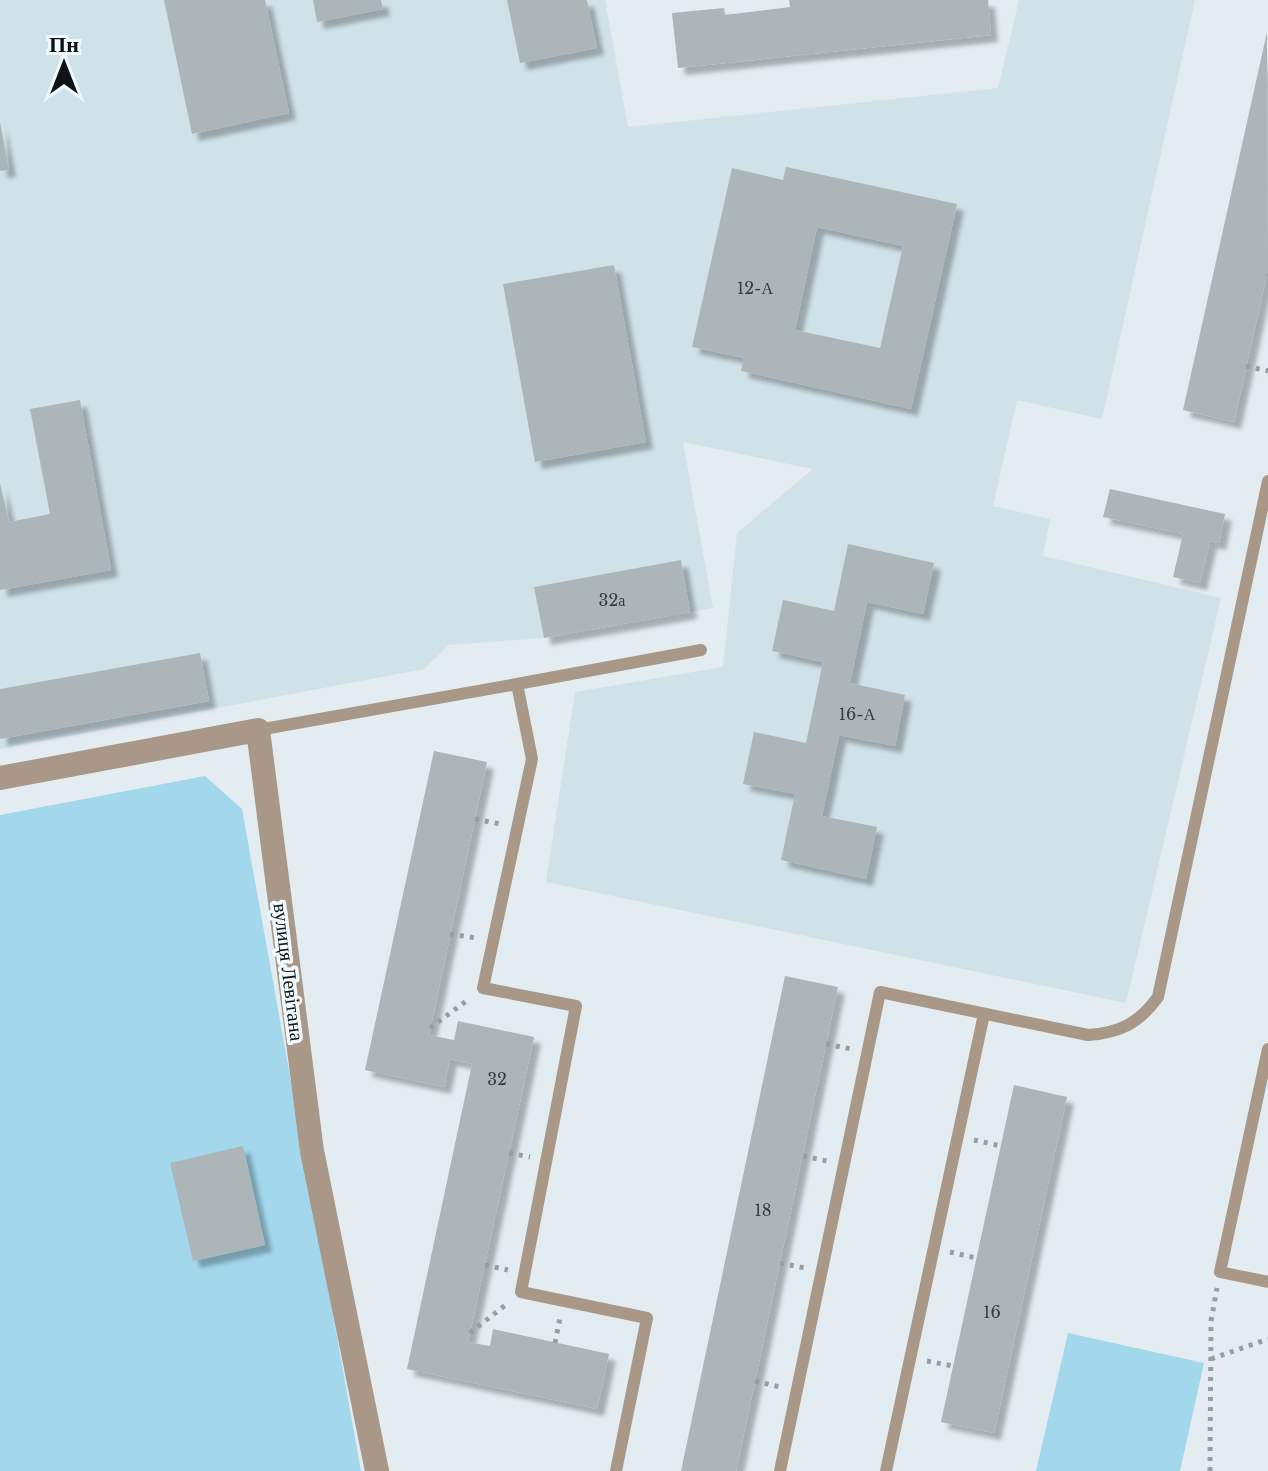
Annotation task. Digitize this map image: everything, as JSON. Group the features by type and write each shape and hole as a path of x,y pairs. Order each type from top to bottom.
{"street":[{"path":"0,778 258,730"},
{"name":"вулиця Левітана","path":"258,730 312,1151 377,1471"}],"lane":[{"path":"780,1471 880,992 1088,1035 1109,1034 1129,1027 1145,1014 1158,997 1268,481"},
{"path":"258,730 701,650"},
{"path":"517,684 532,759 483,988 576,1006 521,1292 647,1318 616,1471"},
{"path":"886,1471 984,1014"},
{"path":"1268,1049 1220,1272 1268,1282"}],"path":[{"path":"1246,366 1268,371"},
{"path":"430,1028 483,988"},
{"path":"1210,1471 1211,1321 1220,1272"},
{"path":"470,1333 521,1292"},
{"path":"1211,1359 1268,1339"}],"shaded area":[{"path":"0,0 605,0 628,127 998,88 1019,0 1195,0 1102,419 1017,400 993,506 1050,519 1043,556 1221,598 1126,1003 546,882 575,692 723,667 737,533 813,469 683,442 713,608 544,638 449,645 424,669 0,749"},
{"path":"205,776 242,809 361,1471 0,1471 0,815"},
{"path":"1068,1333 1204,1363 1180,1471 1036,1471"}],"building":[{"path":"164,0 265,0 289,113 192,134"},
{"path":"313,0 381,0 383,9 317,22"},
{"path":"507,0 587,0 597,48 520,63"},
{"path":"789,0 988,0 991,35 678,68 672,13 724,8 725,15 790,7"},
{"path":"1267,32 1268,269 1234,422 1183,410"},
{"path":"0,122 9,170 0,171"},
{"path":"786,167 957,204 911,409 741,371 744,358 692,347 732,168 783,180","holes":["817,227 903,246 880,348 795,330"]},
{"path":"614,265 646,442 535,462 503,284"},
{"path":"80,400 111,570 0,590 0,483 9,522 50,514 30,409"},
{"path":"1110,489 1225,514 1219,543 1210,541 1200,583 1173,577 1183,534 1103,517"},
{"path":"848,544 934,563 923,614 867,602 850,683 905,695 895,746 839,735 822,816 877,827 866,879 781,860 795,794 743,784 754,732 806,743 823,662 772,651 783,600 834,611"},
{"path":"681,560 690,612 544,638 534,587"},
{"path":"200,653 209,701 0,739 0,689"},
{"path":"434,751 487,762 429,1035 454,1040 458,1021 534,1037 468,1342 490,1346 493,1329 609,1354 597,1409 407,1369 472,1064 450,1059 444,1087 365,1070"},
{"path":"785,976 838,987 736,1471 681,1471"},
{"path":"1014,1085 1067,1097 994,1433 941,1422"},
{"path":"243,1146 265,1245 193,1261 170,1163"}]}
